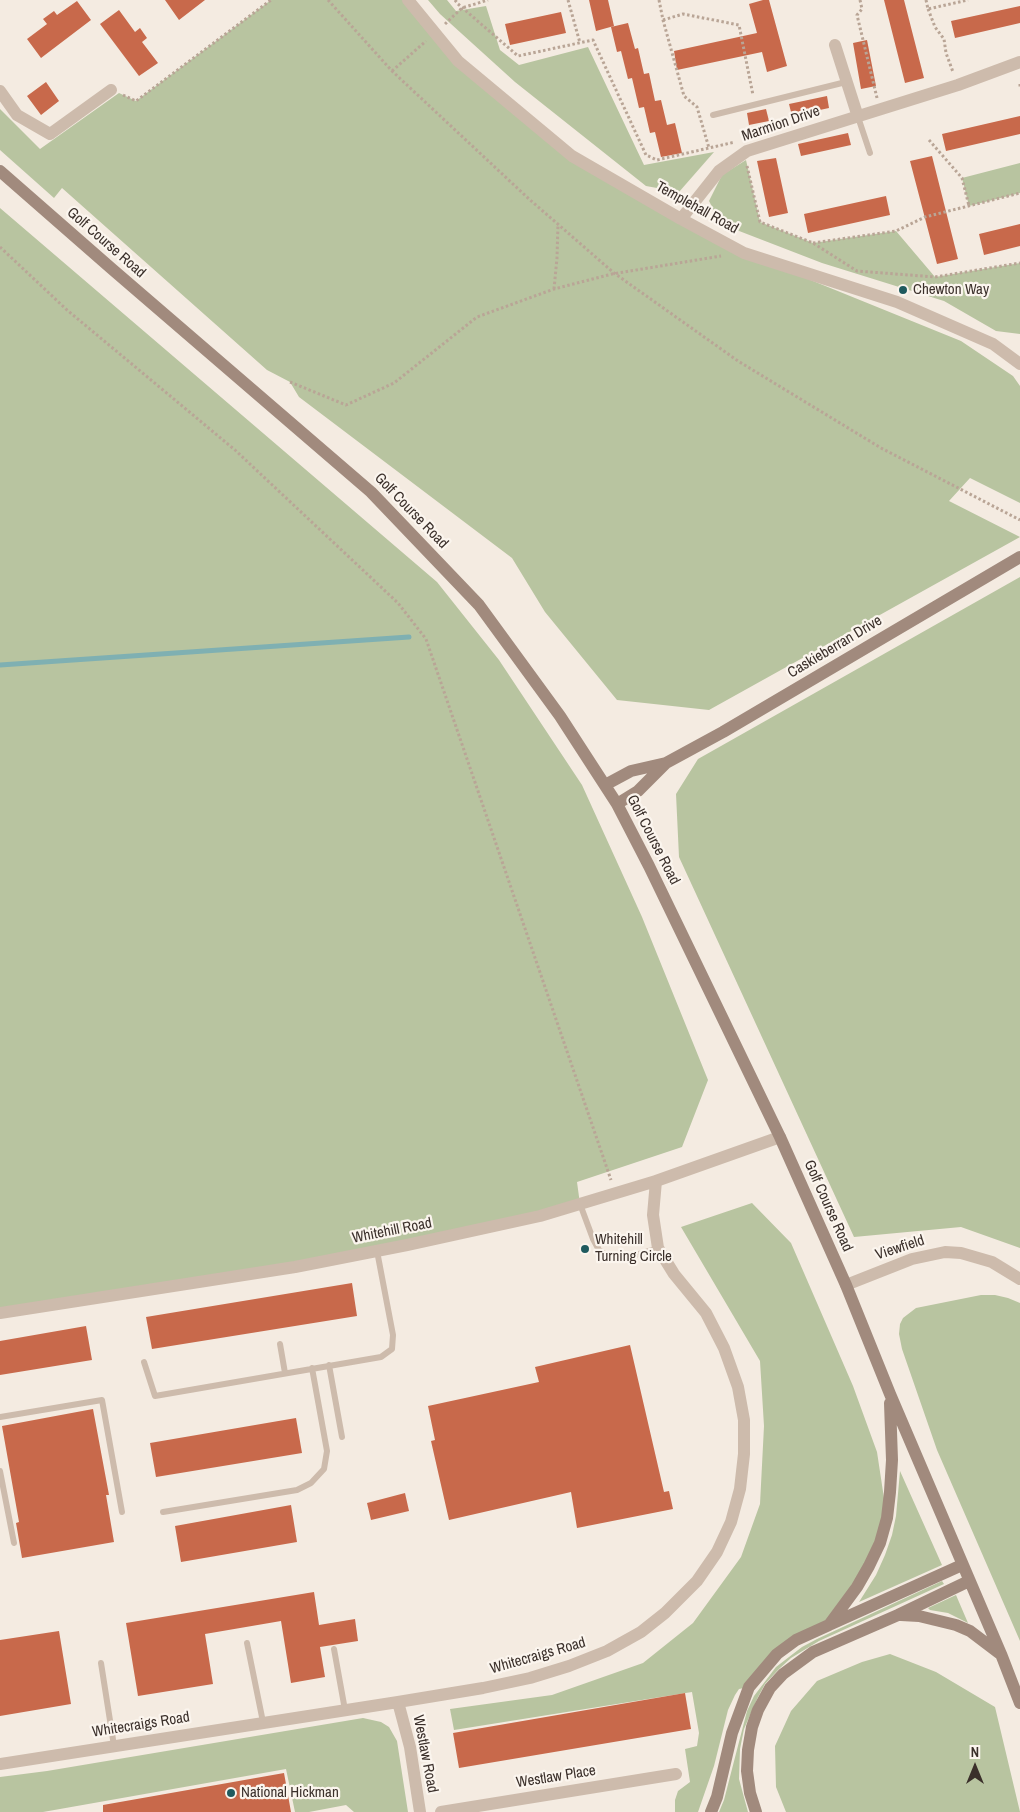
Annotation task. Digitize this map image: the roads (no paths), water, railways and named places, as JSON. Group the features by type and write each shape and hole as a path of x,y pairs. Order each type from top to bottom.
{"street":[{"name":"Templehall Road","path":"408,0 458,61 572,156 681,219 744,252 897,302 993,344 1020,364"},
{"path":"835,45 858,117"},
{"name":"Marmion Drive","path":"681,219 719,170 742,146 858,117 958,85 1020,62"},
{"path":"0,92 17,115 50,134 111,90"},
{"name":"Golf Course Road","path":"0,171 371,492 479,606 560,716 617,804 780,1137 846,1285 1020,1703"},
{"name":"Caskieberran Drive","path":"605,785 631,770 666,762 723,732 1020,557"},
{"name":"Caskieberran Drive","path":"617,804 638,791 666,762"},
{"name":"Whitehill Road","path":"0,1313 275,1270 377,1251 540,1216 656,1181 780,1137"},
{"name":"Whitecraigs Road","path":"0,1764 398,1702 530,1678 569,1666 607,1651 641,1632 665,1613 697,1581 717,1552 731,1522 740,1489 744,1420 738,1387 724,1348 706,1313 674,1274 658,1248 653,1215 656,1181"},
{"name":"Viewfield","path":"846,1285 912,1259 945,1252 961,1253 992,1262 1020,1279"},
{"path":"829,1625 870,1566 880,1543 887,1518 892,1460 890,1394"},
{"path":"711,1812 717,1797 732,1733 749,1687 776,1654 796,1640 962,1565"},
{"path":"756,1812 747,1771 748,1750 752,1727 758,1710 770,1688 783,1674 813,1652 898,1615 969,1580"},
{"path":"898,1615 918,1616 956,1625 970,1631 1001,1654"},
{"name":"Westlaw Road","path":"398,1702 410,1747 420,1812"},
{"name":"Westlaw Place","path":"441,1812 676,1774"}],"lane":[{"path":"713,115 846,82"},
{"path":"858,117 870,153"},
{"path":"580,1204 593,1239 599,1250 606,1255 626,1258 658,1248"},
{"path":"144,1362 154,1396 381,1357 392,1349 393,1335 377,1251"},
{"path":"280,1344 285,1373"},
{"path":"329,1366 342,1437"},
{"path":"163,1512 297,1490 311,1482 324,1469 327,1451 312,1368"},
{"path":"0,1418 102,1400 122,1512"},
{"path":"0,1471 14,1543"},
{"path":"247,1643 262,1722"},
{"path":"334,1649 345,1710"},
{"path":"101,1663 114,1746"}],"waterway":[{"path":"0,665 409,637"}],"place":[{"name":"Chewton Way","path":"903,290"},
{"name":"Whitehill Turning Circle","path":"585,1249"},
{"name":"National Hickman","path":"231,1793"}]}
